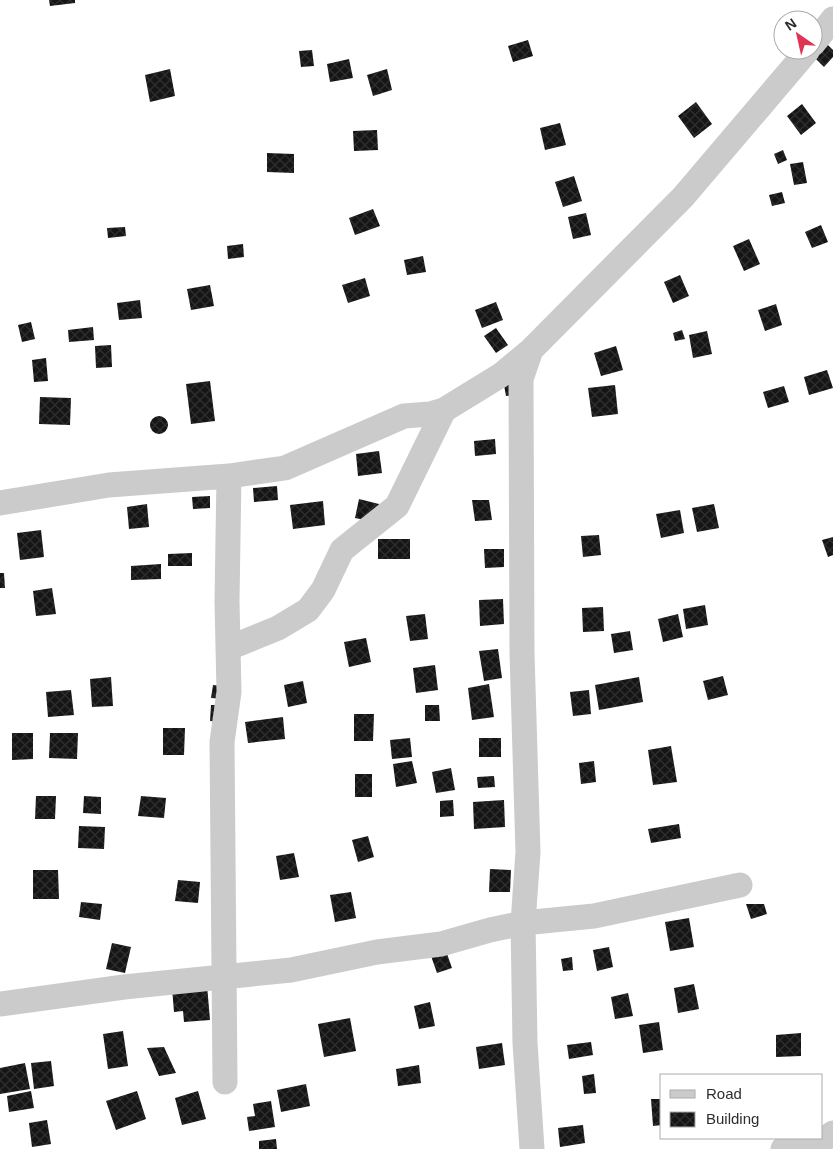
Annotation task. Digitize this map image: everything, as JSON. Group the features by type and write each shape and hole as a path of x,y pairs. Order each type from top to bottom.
{"street":[{"path":"823,32 833,19"},
{"path":"0,503 109,486 229,476 285,468 404,416 430,414 444,410 501,376 531,350 683,197 799,60"},
{"path":"531,350 521,379 522,653 528,852 523,923 525,1043 532,1149"},
{"path":"229,648 278,628 308,610 323,590 342,550 398,506 444,410"},
{"path":"225,1082 222,742 229,692 227,601 229,476"},
{"path":"0,1004 124,988 224,979 291,970 377,952 441,944 523,923 594,916 740,885"},
{"path":"783,1149 823,1140 833,1133"}],"building":[{"path":"49,0 75,0 75,3 50,6"},
{"path":"528,40 533,56 513,62 508,46"},
{"path":"827,44 833,50 833,57 824,67 817,60 823,60 823,49"},
{"path":"312,50 314,66 301,67 299,51"},
{"path":"349,59 353,78 330,82 327,64"},
{"path":"170,69 175,96 150,102 145,75"},
{"path":"387,69 392,90 373,96 367,75"},
{"path":"696,102 712,124 694,138 678,116"},
{"path":"802,104 816,123 801,135 787,116"},
{"path":"560,123 566,145 545,150 540,128"},
{"path":"377,130 378,150 354,151 353,131"},
{"path":"783,150 787,160 778,164 774,154"},
{"path":"267,153 294,154 294,173 267,172"},
{"path":"803,162 807,183 794,185 790,164"},
{"path":"574,176 582,201 563,207 555,182"},
{"path":"782,192 785,203 772,206 769,195"},
{"path":"373,209 380,226 355,235 349,218"},
{"path":"586,213 591,235 573,239 568,217"},
{"path":"821,225 828,242 812,248 805,232"},
{"path":"125,227 126,236 108,238 107,228"},
{"path":"749,239 760,264 744,271 733,246"},
{"path":"243,244 244,257 228,259 227,246"},
{"path":"423,256 426,272 407,275 404,260"},
{"path":"680,275 689,296 673,303 664,282"},
{"path":"365,278 370,296 348,303 342,285"},
{"path":"210,285 214,306 191,310 187,289"},
{"path":"140,300 142,318 119,320 117,303"},
{"path":"496,302 503,320 482,328 475,310"},
{"path":"776,304 782,325 765,331 758,310"},
{"path":"31,322 35,339 22,342 18,325"},
{"path":"93,327 94,340 69,342 68,330"},
{"path":"496,328 508,345 496,353 484,336"},
{"path":"682,330 685,339 675,341 673,333"},
{"path":"707,331 712,354 693,358 689,335"},
{"path":"111,345 112,367 96,368 95,346"},
{"path":"616,346 623,370 601,376 594,353"},
{"path":"46,358 48,381 34,382 32,360"},
{"path":"827,370 833,388 809,395 804,377"},
{"path":"210,381 215,421 191,424 186,384"},
{"path":"514,383 515,395 506,396 504,385"},
{"path":"615,385 618,414 592,417 588,388"},
{"path":"784,386 789,402 768,408 763,392"},
{"path":"40,397 71,398 70,425 39,424"},
{"path":"159,416 165,419 168,425 165,431 159,434 153,431 150,425 153,419"},
{"path":"495,439 496,454 475,456 474,441"},
{"path":"379,451 382,473 358,476 356,454"},
{"path":"277,486 278,500 254,502 253,488"},
{"path":"210,496 210,508 193,509 192,497"},
{"path":"359,499 379,504 374,522 355,518"},
{"path":"472,500 489,500 492,520 475,521"},
{"path":"323,501 325,525 293,529 290,505"},
{"path":"147,504 149,527 129,529 127,507"},
{"path":"714,504 719,528 697,532 692,508"},
{"path":"680,510 684,533 661,538 656,514"},
{"path":"41,530 44,557 20,560 17,533"},
{"path":"599,535 601,555 583,557 581,536"},
{"path":"833,537 833,555 828,557 822,540"},
{"path":"378,539 410,539 410,559 378,559"},
{"path":"484,549 504,549 504,567 485,568"},
{"path":"192,553 192,566 168,566 168,554"},
{"path":"161,564 161,579 131,580 131,566"},
{"path":"0,573 4,573 5,588 0,588"},
{"path":"52,588 56,614 36,616 33,591"},
{"path":"503,599 504,624 480,626 479,600"},
{"path":"705,605 708,625 686,629 683,609"},
{"path":"603,607 604,631 583,632 582,608"},
{"path":"425,614 428,639 410,641 406,616"},
{"path":"678,614 683,637 663,642 658,619"},
{"path":"630,631 633,650 614,653 611,634"},
{"path":"366,638 371,662 349,667 344,642"},
{"path":"498,649 502,678 484,681 479,651"},
{"path":"435,665 438,690 416,693 413,668"},
{"path":"723,676 728,695 708,700 703,681"},
{"path":"111,677 113,706 92,707 90,679"},
{"path":"639,677 643,702 599,710 595,685"},
{"path":"303,681 307,703 288,707 284,685"},
{"path":"489,684 494,717 472,720 468,688"},
{"path":"213,685 227,686 226,699 211,698"},
{"path":"71,690 74,715 48,717 46,692"},
{"path":"589,690 591,714 573,716 570,692"},
{"path":"211,705 224,705 222,722 210,721"},
{"path":"425,705 439,705 440,721 425,721"},
{"path":"354,714 374,714 373,741 354,741"},
{"path":"283,717 285,739 248,743 245,722"},
{"path":"163,728 185,728 184,755 163,755"},
{"path":"12,733 33,733 33,759 12,760"},
{"path":"50,733 78,733 77,759 49,758"},
{"path":"410,738 412,757 392,759 390,740"},
{"path":"479,738 501,738 501,757 479,757"},
{"path":"671,746 677,782 653,785 648,750"},
{"path":"412,761 417,783 396,787 393,764"},
{"path":"594,761 596,782 581,784 579,763"},
{"path":"451,768 455,790 436,793 432,772"},
{"path":"355,774 372,774 372,797 355,797"},
{"path":"494,776 495,787 478,788 477,777"},
{"path":"36,796 56,796 55,819 35,819"},
{"path":"84,796 101,797 101,814 83,813"},
{"path":"141,796 166,798 164,818 138,816"},
{"path":"453,800 454,816 440,817 440,801"},
{"path":"504,800 505,827 474,829 473,802"},
{"path":"679,824 681,838 651,843 648,829"},
{"path":"79,826 105,827 104,849 78,848"},
{"path":"368,836 374,857 358,862 352,840"},
{"path":"294,853 299,877 280,880 276,856"},
{"path":"490,869 511,870 510,892 489,892"},
{"path":"33,870 58,870 59,899 33,899"},
{"path":"178,880 200,882 198,903 175,901"},
{"path":"351,892 356,918 335,922 330,895"},
{"path":"81,902 102,904 100,920 79,917"},
{"path":"746,904 764,904 767,914 751,919"},
{"path":"689,918 694,947 670,951 665,922"},
{"path":"112,943 131,947 125,973 106,969"},
{"path":"609,947 613,967 597,971 593,950"},
{"path":"446,951 452,968 437,973 431,956"},
{"path":"572,957 573,970 563,971 561,959"},
{"path":"694,984 699,1009 678,1013 674,988"},
{"path":"207,985 210,1020 184,1022 183,1011 174,1012 172,988"},
{"path":"628,993 633,1016 615,1019 611,997"},
{"path":"430,1002 435,1026 419,1029 414,1006"},
{"path":"350,1018 356,1051 324,1057 318,1024"},
{"path":"659,1022 663,1050 643,1053 639,1025"},
{"path":"123,1031 128,1066 108,1069 103,1034"},
{"path":"801,1033 801,1056 776,1057 776,1035"},
{"path":"591,1042 593,1055 569,1059 567,1045"},
{"path":"502,1043 505,1065 479,1069 476,1047"},
{"path":"164,1047 176,1073 159,1076 147,1048"},
{"path":"51,1061 54,1086 34,1089 31,1063"},
{"path":"25,1063 30,1089 0,1094 0,1068"},
{"path":"419,1065 421,1083 398,1086 396,1069"},
{"path":"594,1074 596,1093 584,1094 582,1076"},
{"path":"306,1084 310,1106 281,1112 277,1090"},
{"path":"31,1091 34,1108 9,1112 7,1096"},
{"path":"137,1091 146,1119 116,1130 106,1101"},
{"path":"198,1091 206,1119 182,1125 175,1098"},
{"path":"651,1099 660,1099 660,1125 653,1126"},
{"path":"271,1101 275,1127 249,1131 247,1117 255,1116 253,1104"},
{"path":"47,1120 51,1144 32,1147 29,1123"},
{"path":"583,1125 585,1143 560,1147 558,1128"},
{"path":"276,1139 277,1149 259,1149 259,1141"}]}
